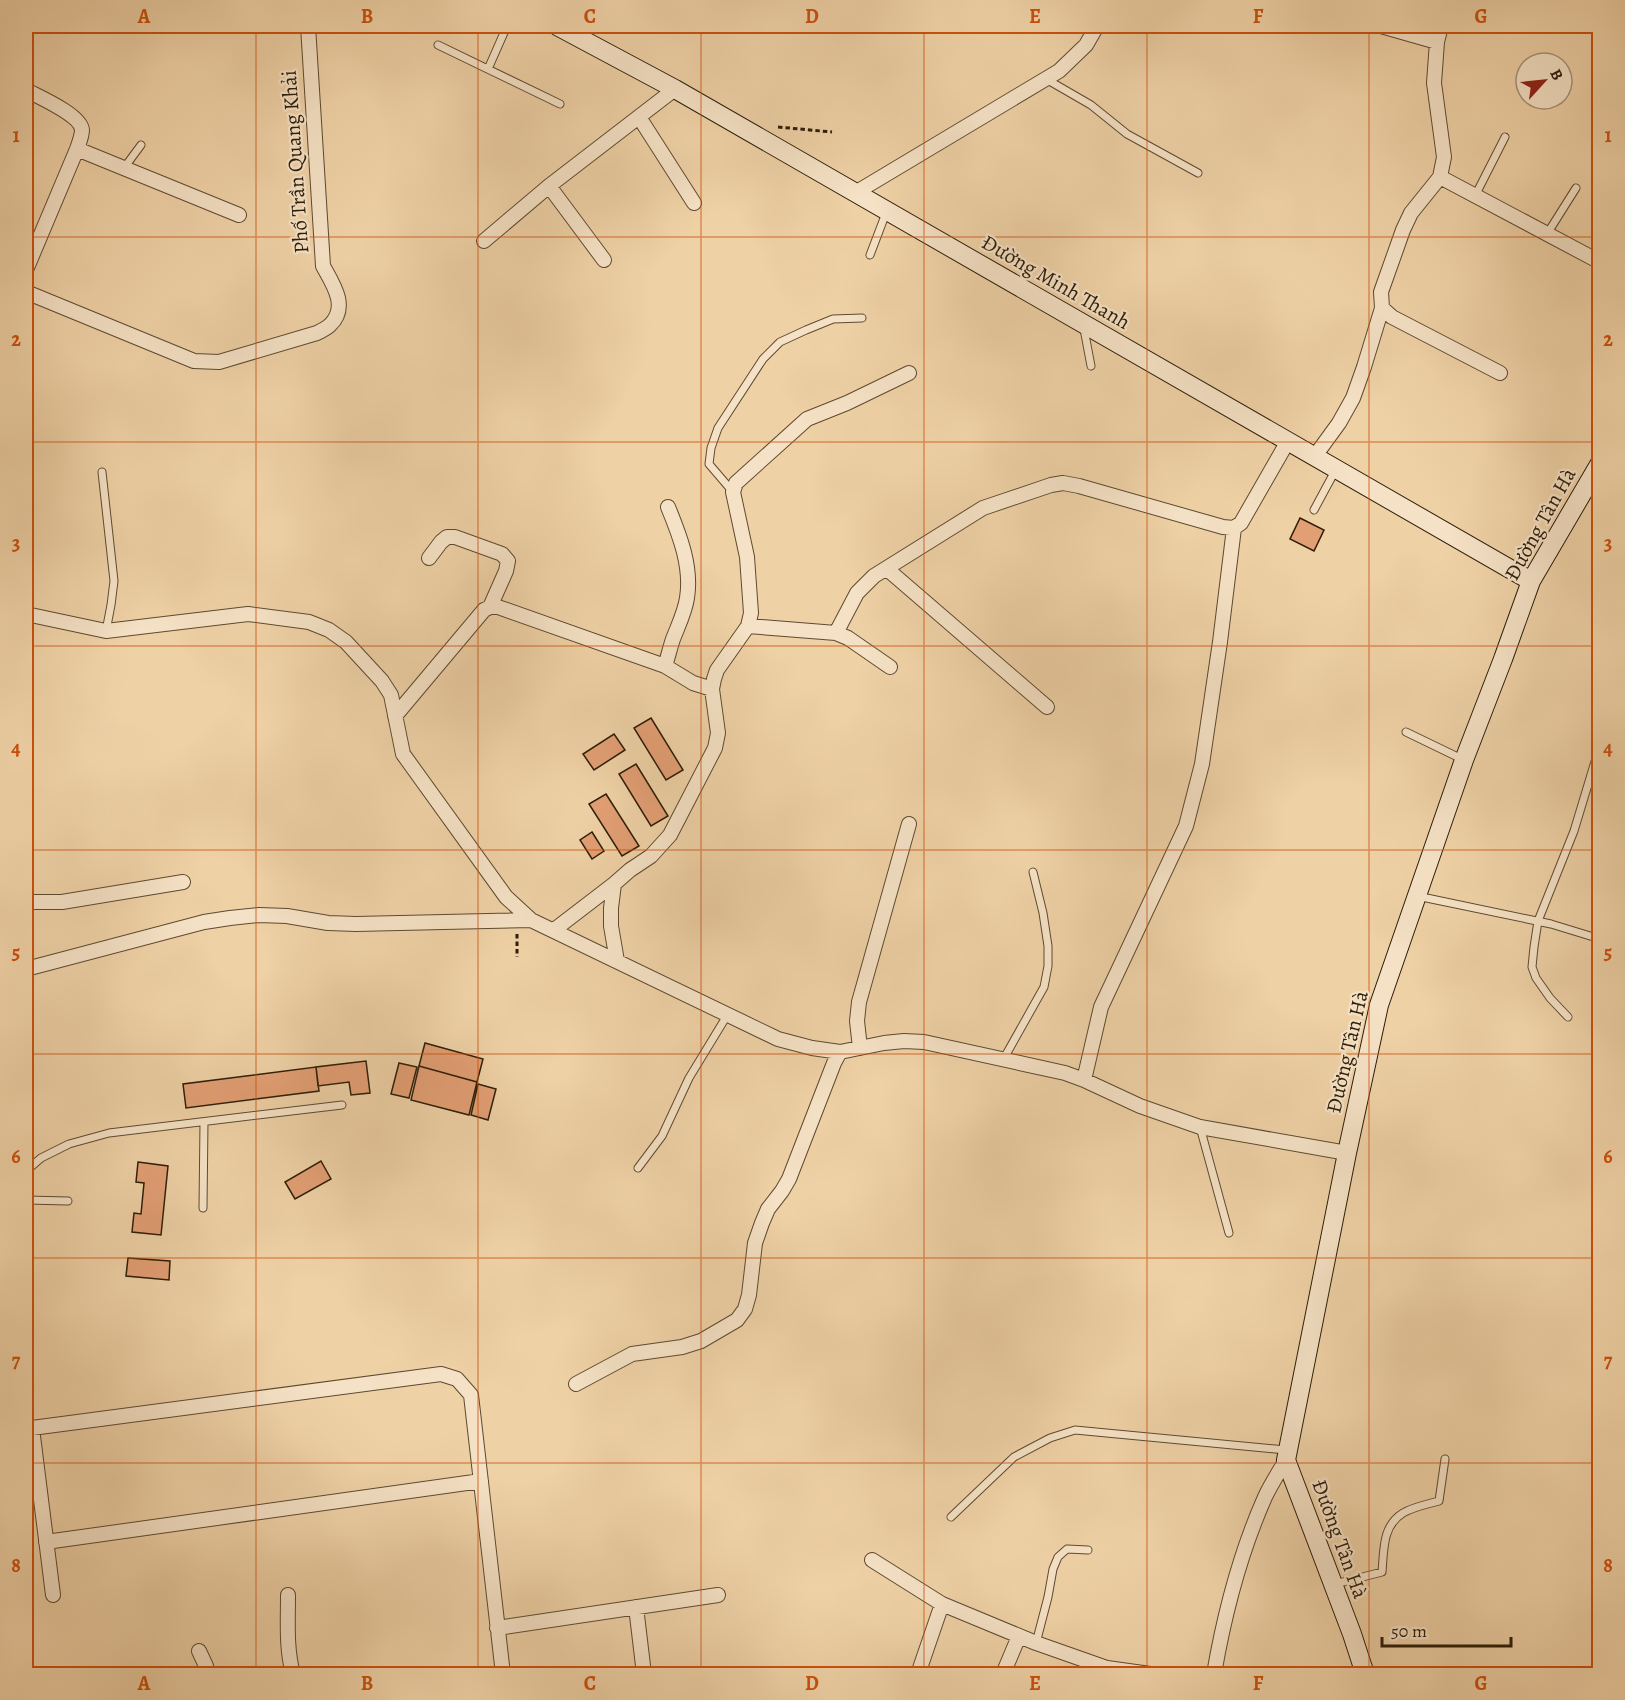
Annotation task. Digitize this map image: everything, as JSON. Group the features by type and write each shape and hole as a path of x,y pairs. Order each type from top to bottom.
{"main road":[{"name":"Đường Minh Thanh","path":"557,26 675,89 1531,580"},
{"name":"Đường Tân Hà","path":"1365,1674 1287,1455 1379,1005 1464,760 1531,580 1599,463"}],"street":[{"name":"Phố Trần Quang Khải","path":"26,292 194,361 219,362 317,333 330,325 337,315 339,301 323,266 308,26"},
{"path":"855,193 1059,71 1086,45 1097,26"},
{"path":"1381,26 1437,42"},
{"path":"1315,456 1339,423 1353,398 1382,308 1381,292 1403,230 1411,213 1440,177 1444,157 1434,83 1437,42 1441,26"},
{"path":"484,241 549,186 675,89"},
{"path":"26,90 74,117 80,123 82,132 26,270"},
{"path":"639,117 694,203"},
{"path":"77,149 239,215"},
{"path":"1440,177 1547,234 1598,256"},
{"path":"549,186 604,260"},
{"path":"1382,308 1392,317 1500,373"},
{"path":"554,930 651,856 670,835 715,748 718,733 712,689 717,670 748,626 751,613 747,557 733,492 736,483 807,419 847,403 909,373"},
{"path":"836,633 857,593 874,576 983,508 1051,484 1063,483 1223,527 1234,528 1241,523 1288,441"},
{"path":"665,666 687,600 688,590 686,558 668,507"},
{"path":"1084,1080 1101,1007 1185,826 1194,795 1202,764 1221,642 1234,528"},
{"path":"429,558 447,537 455,537 502,554 508,561 506,571 490,607"},
{"path":"886,569 1047,707"},
{"path":"395,716 484,610 490,607 498,607 665,666 693,683 712,689"},
{"path":"26,614 81,627 106,630 248,614 309,622 329,630 346,642 382,681 391,695 403,754 412,769 506,897 531,920 778,1038 812,1048 840,1052 904,1041 924,1042 1065,1074 1084,1080 1140,1106 1200,1127 1347,1153"},
{"path":"748,626 836,633 848,638 890,667"},
{"path":"860,1048 857,1022 859,1002 909,824"},
{"path":"26,902 62,902 183,882"},
{"path":"614,884 611,926 617,961"},
{"path":"26,969 204,922 259,915 356,924 531,920"},
{"path":"576,1384 632,1354 682,1347 701,1341 737,1320 745,1309 749,1296 755,1243 762,1223 768,1209 789,1179 840,1052"},
{"path":"53,1595 33,1428 441,1374 457,1379 471,1395 502,1674"},
{"path":"1214,1674 1221,1632 1243,1556 1266,1496 1287,1455"},
{"path":"46,1542 481,1481"},
{"path":"872,1560 942,1604 1036,1643 1107,1668 1150,1674"},
{"path":"288,1595 287,1626 293,1674"},
{"path":"497,1628 718,1595"},
{"path":"918,1674 942,1604"},
{"path":"636,1607 644,1674"},
{"path":"1004,1674 1019,1636"},
{"path":"199,1652 207,1674"}],"lane":[{"path":"488,69 507,26"},
{"path":"438,45 560,104"},
{"path":"1046,79 1091,105 1127,134 1198,173"},
{"path":"1475,196 1505,137"},
{"path":"124,168 141,145"},
{"path":"1547,234 1576,188"},
{"path":"870,255 887,211"},
{"path":"733,492 709,464 711,448 718,428 763,359 780,342 806,330 833,319 862,318"},
{"path":"1083,323 1091,366"},
{"path":"1314,510 1336,468"},
{"path":"102,472 114,580 106,630"},
{"path":"1406,732 1464,760"},
{"path":"1568,1017 1550,998 1536,978 1532,967 1538,921 1574,831 1599,745"},
{"path":"1003,1059 1044,987 1048,966 1048,946 1043,913 1033,872"},
{"path":"1417,896 1538,921 1599,939"},
{"path":"638,1168 662,1136 689,1078 728,1014"},
{"path":"26,1170 41,1158 69,1144 109,1133 342,1105"},
{"path":"203,1208 204,1122"},
{"path":"1200,1127 1229,1233"},
{"path":"26,1200 68,1201"},
{"path":"951,1516 1014,1457 1050,1438 1074,1430 1287,1455"},
{"path":"1332,1585 1382,1572 1387,1531 1404,1512 1439,1501 1445,1459"},
{"path":"1036,1643 1053,1569 1058,1557 1067,1550 1089,1550"}],"path":[{"path":"778,127 832,132"},
{"path":"517,920 517,957"}],"building":[{"path":"1300,518 1324,530 1314,551 1290,539"},
{"path":"651,718 683,770 666,780 634,728"},
{"path":"614,734 625,750 594,770 583,754"},
{"path":"636,764 668,816 651,826 619,774"},
{"path":"606,794 639,846 622,856 589,804"},
{"path":"592,832 604,851 592,859 580,840"},
{"path":"425,1043 483,1059 477,1082 419,1066"},
{"path":"366,1061 370,1093 351,1095 349,1082 318,1086 316,1067"},
{"path":"399,1063 417,1067 409,1098 391,1094"},
{"path":"419,1066 477,1082 469,1115 411,1100"},
{"path":"316,1067 319,1091 186,1108 183,1084"},
{"path":"478,1084 496,1089 488,1120 471,1115"},
{"path":"321,1161 331,1179 295,1199 285,1182"},
{"path":"138,1162 168,1166 161,1235 132,1232 134,1213 141,1214 144,1183 136,1182"},
{"path":"128,1258 170,1261 169,1280 126,1276"}]}
